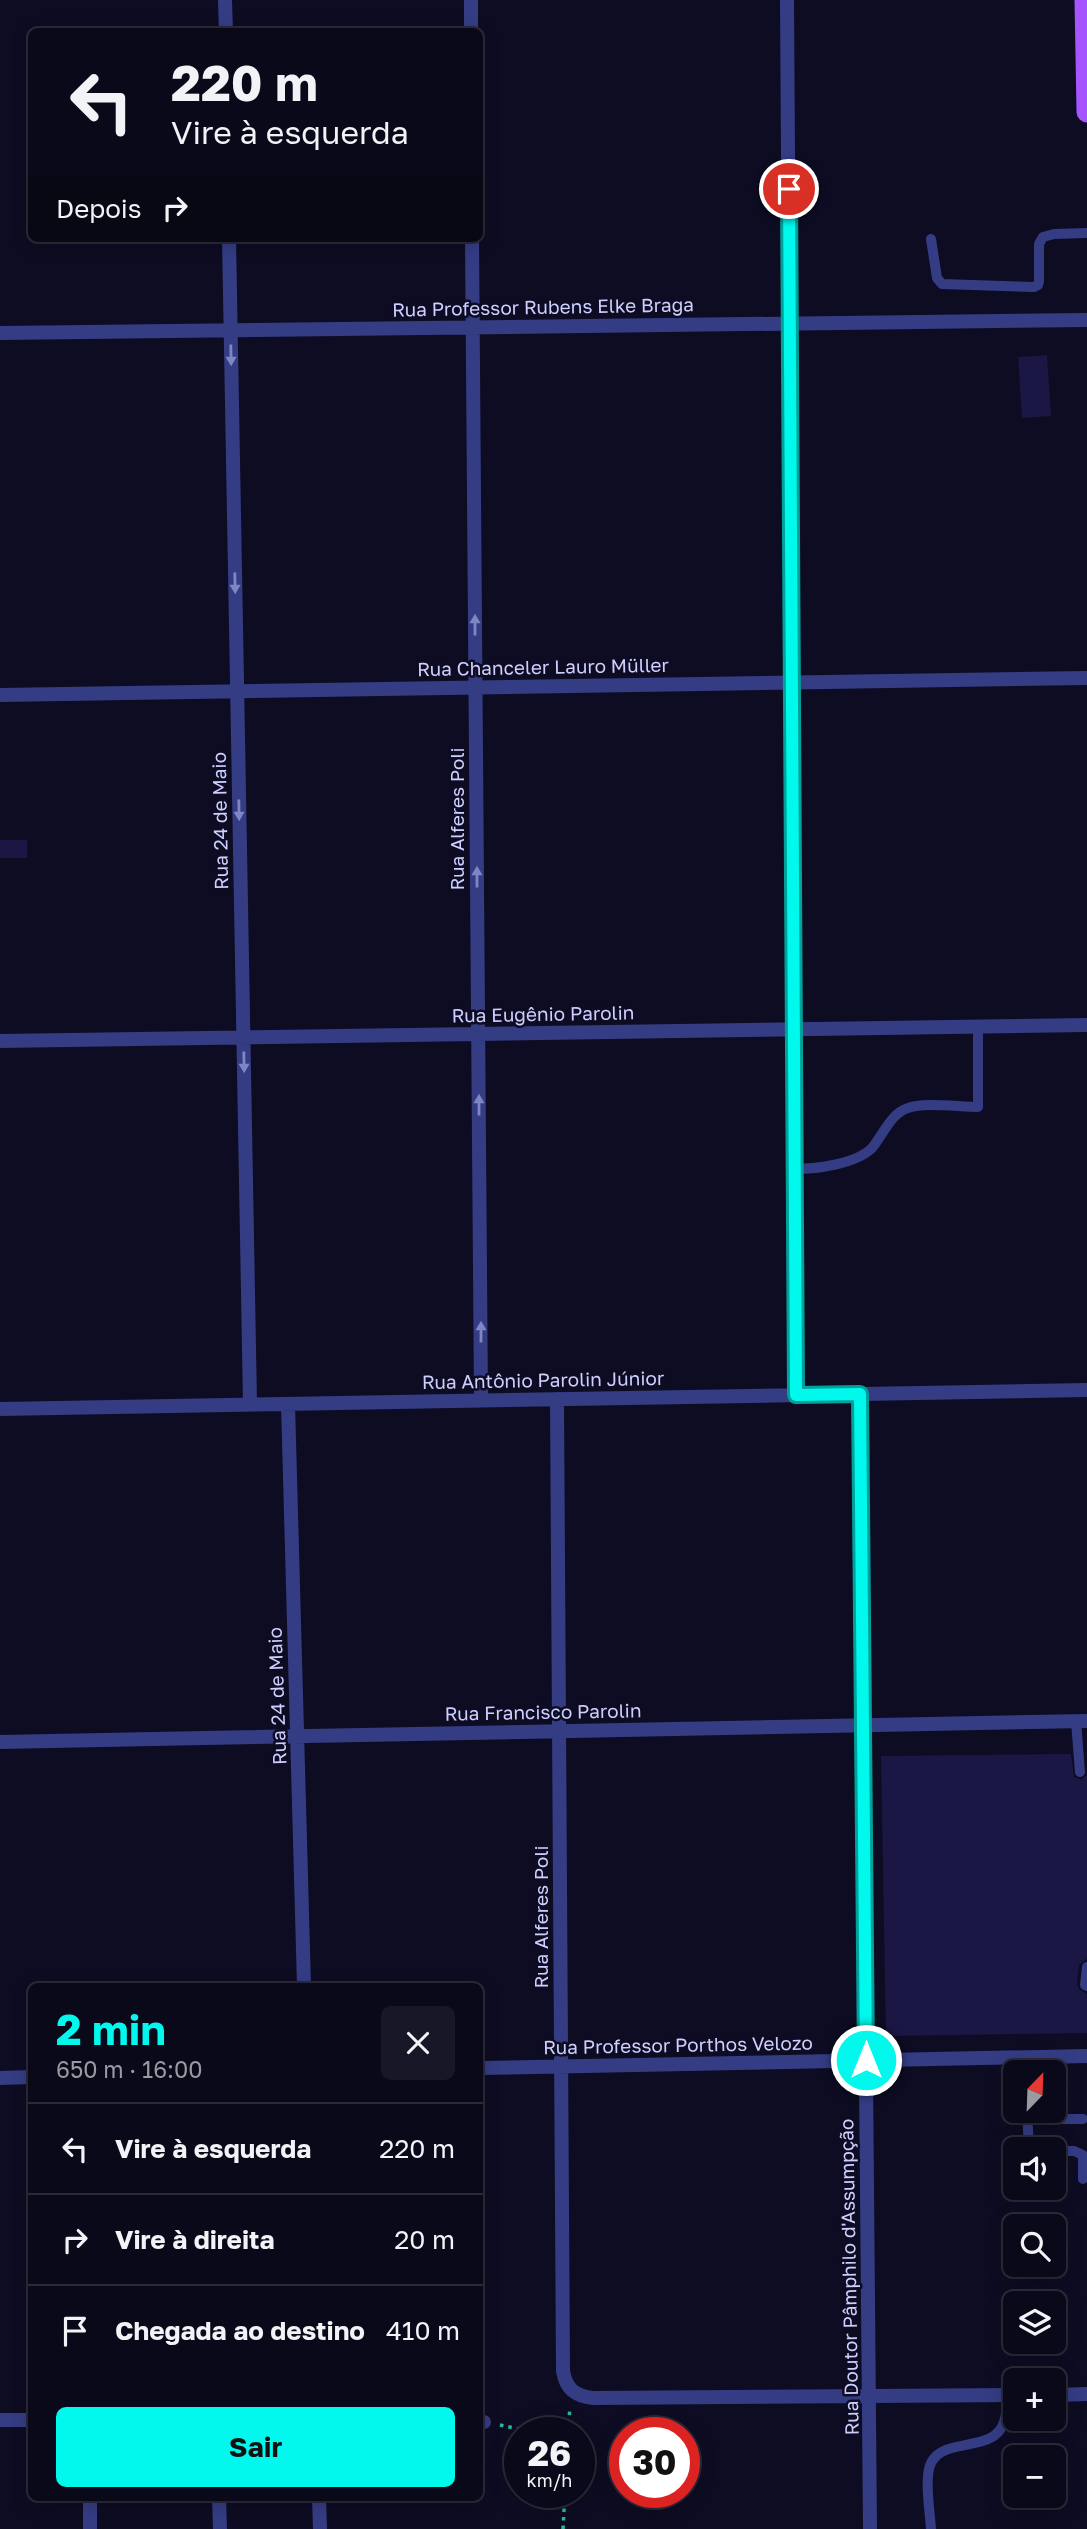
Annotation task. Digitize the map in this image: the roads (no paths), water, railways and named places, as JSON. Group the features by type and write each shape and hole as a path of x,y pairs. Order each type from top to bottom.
{"main road":[{"path":"1085,0 1087,112"}],"street":[{"path":"225,0 226,28"},
{"path":"471,0 471,28"},
{"path":"787,0 796,1395"},
{"name":"Rua 24 de Maio","path":"229,242 250,1404"},
{"name":"Rua Alferes Poli","path":"472,242 481,1400"},
{"name":"Rua Professor Rubens Elke Braga","path":"0,333 1087,320"},
{"name":"Rua Chanceler Lauro Müller","path":"0,695 1087,678"},
{"name":"Rua Eugênio Parolin","path":"0,1041 1087,1025"},
{"name":"Rua Antônio Parolin Júnior","path":"0,1409 1087,1390"},
{"name":"Rua Doutor Pâmphilo d'Assumpção","path":"860,1394 870,2529"},
{"name":"Rua Alferes Poli","path":"557,1399 563,2371 566,2385 571,2391 593,2398 869,2396"},
{"name":"Rua 24 de Maio","path":"288,1404 304,1983"},
{"name":"Rua Francisco Parolin","path":"0,1742 1082,1721"},
{"name":"Rua Professor Porthos Velozo","path":"1060,2060 1087,2056"},
{"name":"Rua Professor Porthos Velozo","path":"483,2068 866,2060 1003,2064"},
{"path":"0,2078 28,2077"},
{"path":"1066,2395 1087,2394"},
{"path":"869,2396 1003,2395"},
{"path":"0,2420 28,2420"},
{"path":"90,2501 90,2529"},
{"path":"219,2501 220,2529"},
{"path":"319,2501 320,2529"}],"lane":[{"path":"931,239 937,278 942,284 1034,287 1039,281 1039,244 1043,237 1087,233"},
{"path":"795,1169 829,1167 870,1150 897,1113 905,1108 978,1107 978,1026"},
{"path":"1080,1772 1082,1721"},
{"path":"1087,1967 1087,1986"},
{"path":"1066,2118 1083,2119"},
{"path":"1066,2151 1083,2155 1083,2179"},
{"path":"931,2529 928,2472 931,2462 939,2453 988,2439 1000,2431 1003,2425"}]}
